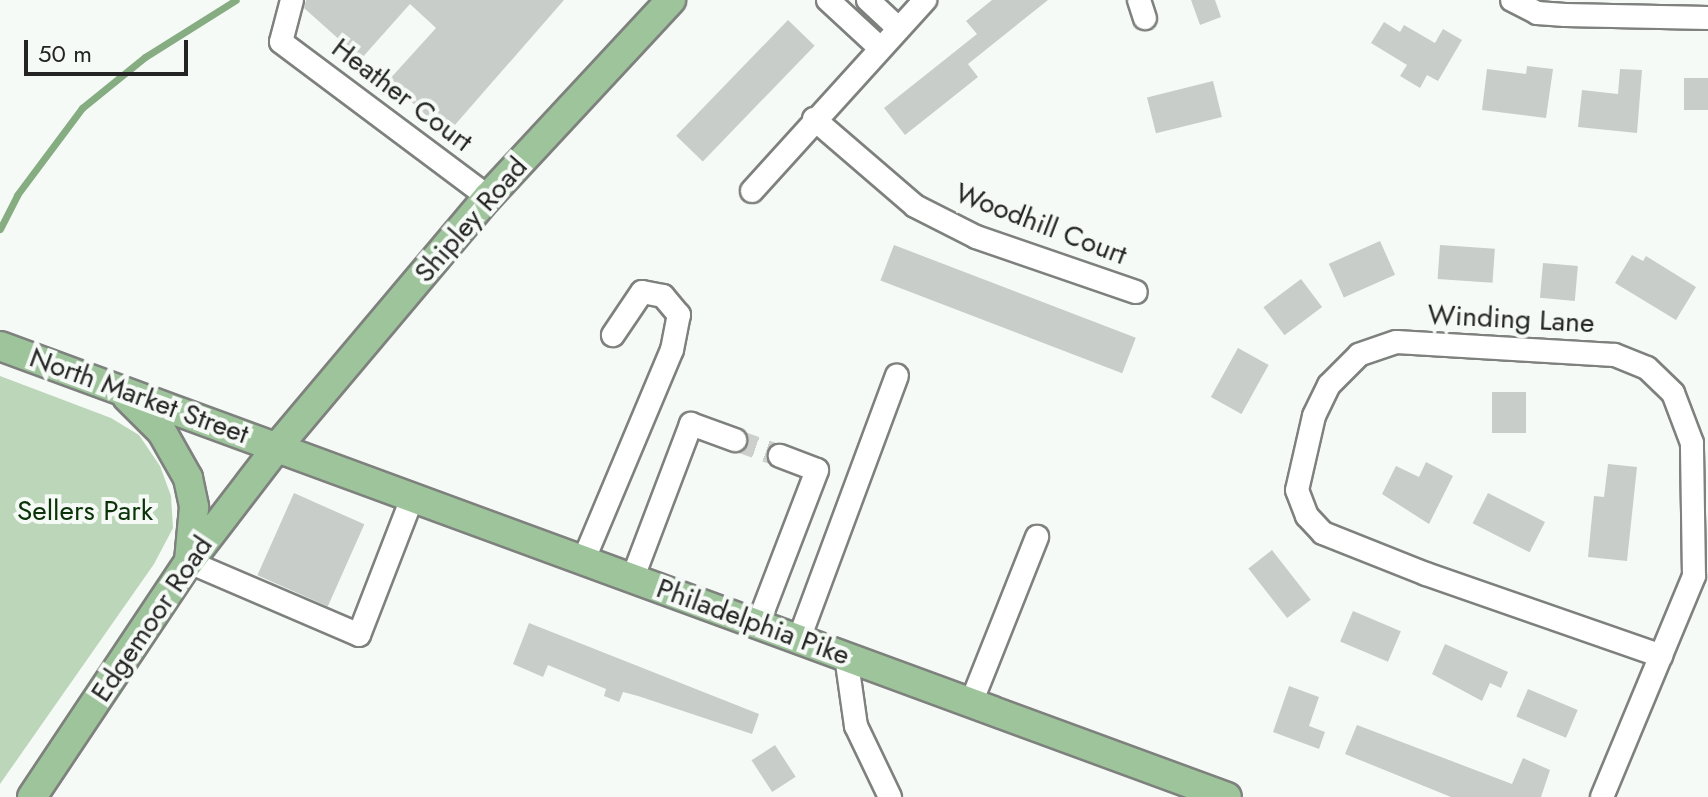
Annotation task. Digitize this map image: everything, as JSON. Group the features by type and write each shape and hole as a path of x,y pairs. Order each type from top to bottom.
{"main road":[{"name":"Shipley Road","path":"278,446 488,197 671,0"},
{"name":"North Market Street","path":"0,346 278,446"},
{"path":"117,389 162,432 188,478 194,520 189,562"},
{"name":"Philadelphia Pike","path":"278,446 1227,797"},
{"name":"Edgemoor Road","path":"32,797 189,562 278,446"}],"street":[{"name":"Heather Court","path":"292,0 281,42 488,197"},
{"path":"828,0 880,48"},
{"path":"868,0 898,28"},
{"path":"752,191 925,0"},
{"path":"1512,0 1537,13 1708,18"},
{"name":"Woodhill Court","path":"814,119 915,206 976,237 1136,292"},
{"path":"584,559 680,327 674,306 654,292 642,292 631,302 613,335"},
{"name":"Winding Lane","path":"1602,797 1661,656 1694,576 1692,443 1673,393 1647,368 1614,355 1565,349 1396,342 1359,355 1329,385 1314,416 1297,490 1307,516 1323,533 1426,574 1661,656"},
{"path":"799,639 897,376"},
{"path":"633,577 691,424 735,440"},
{"path":"758,624 817,470 780,456"},
{"path":"189,562 359,635 413,496"},
{"path":"971,703 1037,537"},
{"path":"846,656 856,726 890,797"}],"green space":[{"name":"Sellers Park","path":"0,376 111,418 139,435 160,466 171,496 173,528 154,564 0,784"}],"building":[{"path":"306,0 564,0 447,134 388,81 436,28 410,4 361,59 304,8"},
{"path":"992,0 1048,0 968,64 978,77 905,135 884,108 977,34 966,21"},
{"path":"1191,0 1215,0 1221,17 1200,25"},
{"path":"788,20 815,46 703,162 676,136"},
{"path":"1384,22 1400,32 1404,25 1435,43 1443,29 1462,40 1438,81 1427,75 1420,88 1400,76 1407,65 1371,43"},
{"path":"1527,66 1553,69 1546,118 1482,110 1487,69 1526,74"},
{"path":"1620,69 1642,70 1637,133 1578,127 1582,90 1618,94"},
{"path":"1684,78 1708,78 1708,110 1684,110"},
{"path":"1213,81 1222,117 1156,133 1147,97"},
{"path":"1380,241 1395,275 1344,298 1329,264"},
{"path":"894,245 1136,338 1122,373 880,280"},
{"path":"1440,245 1495,249 1492,283 1438,279"},
{"path":"1632,255 1643,261 1646,256 1696,287 1676,320 1615,283"},
{"path":"1543,263 1578,266 1575,301 1540,298"},
{"path":"1301,279 1322,307 1285,335 1263,307"},
{"path":"1238,348 1269,365 1241,414 1211,397"},
{"path":"1492,392 1526,392 1526,433 1492,433"},
{"path":"1426,462 1453,476 1429,524 1382,494 1396,466 1419,477"},
{"path":"1608,464 1637,467 1627,561 1588,557 1594,496 1604,497"},
{"path":"294,493 364,524 328,607 257,575"},
{"path":"1488,493 1545,522 1530,552 1473,523"},
{"path":"1272,550 1311,600 1287,618 1248,568"},
{"path":"1353,611 1401,631 1388,662 1340,641"},
{"path":"529,623 759,714 752,734 623,692 619,702 604,696 606,689 548,665 543,677 513,664"},
{"path":"1445,644 1508,672 1501,688 1490,683 1482,701 1432,674"},
{"path":"1289,686 1319,697 1309,726 1325,732 1319,749 1273,732"},
{"path":"1528,689 1578,710 1566,738 1516,717"},
{"path":"1357,725 1512,784 1523,758 1550,770 1541,797 1451,797 1345,754"},
{"path":"775,745 796,777 772,792 752,760"}],"waterway":[{"path":"0,229 17,195 82,108 145,57 236,0"}],"tunnel":[{"path":"735,440 780,456"}]}
